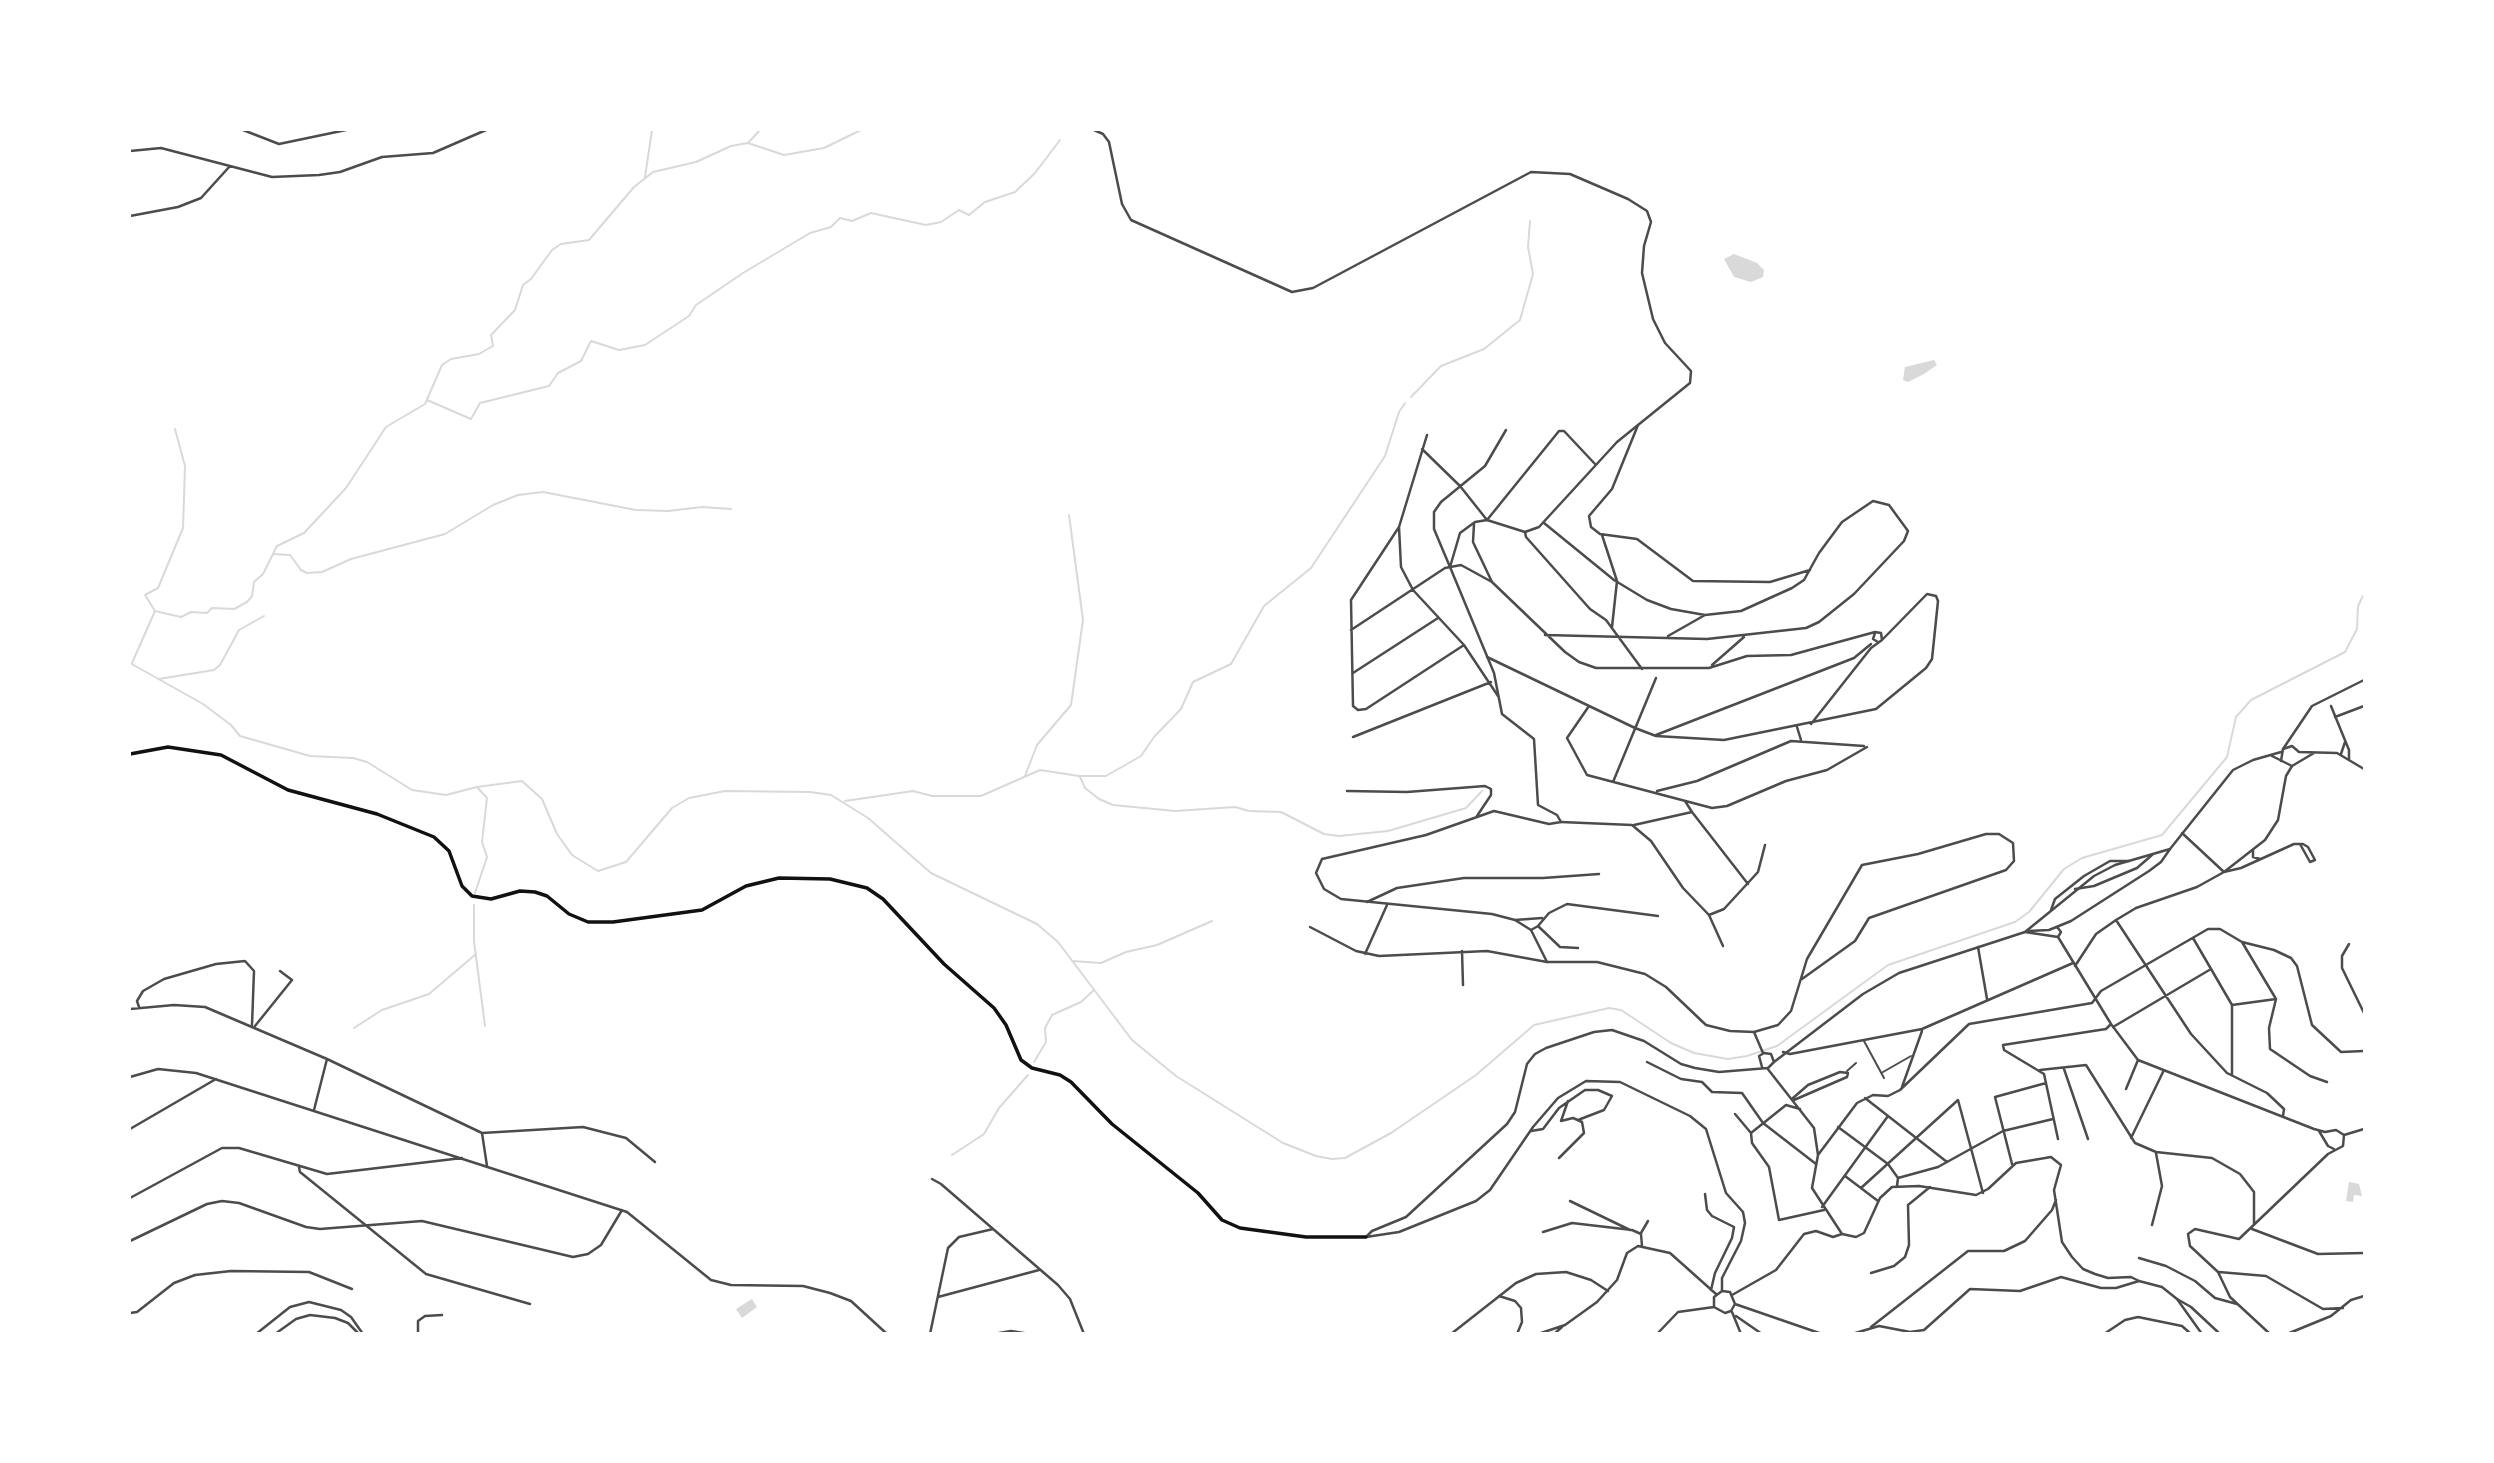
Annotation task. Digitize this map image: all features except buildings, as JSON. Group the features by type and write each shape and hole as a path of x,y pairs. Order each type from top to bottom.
{"main road":[{"path":"130,754 168,747 221,755 288,790 377,814 434,837 449,851 462,886 472,896 491,899 520,891 535,891 547,896 575,917 588,922 613,922 702,910 740,889 779,878 830,879 867,888 883,899 944,964 994,1008 1006,1025 1021,1060 1032,1068 1060,1075 1071,1082 1112,1124 1198,1193 1222,1220 1240,1228 1306,1237 1366,1237"}],"street":[{"path":"245,130 279,144 346,130"},
{"path":"130,151 161,148 272,177 340,172 382,157 433,153 486,130"},
{"path":"1094,130 1103,134 1109,142 1122,204 1132,220 1292,292 1313,288 1535,171 1570,174 1628,199 1647,212 1651,222 1642,264 1653,319 1665,344 1691,371 1692,379 1595,464 1543,523 1525,532 1487,520 1475,522 1460,533 1450,567"},
{"path":"130,216 178,207 201,198 230,166"},
{"path":"1640,422 1612,489 1589,516 1591,527 1602,534 1637,539 1693,581 1770,582 1810,570"},
{"path":"1498,696 1496,681 1433,518 1441,502 1485,466 1506,430"},
{"path":"1487,520 1559,431 1564,431 1595,464"},
{"path":"1427,435 1399,527 1355,590 1351,600 1353,706 1358,710 1366,709 1464,645"},
{"path":"1422,449 1460,486 1487,520"},
{"path":"1543,523 1617,581 1656,604 1705,615 1741,611 1765,602 1804,580 1842,523 1873,501 1889,505 1907,529 1904,541 1854,594 1819,622 1792,631 1744,637 1545,635"},
{"path":"1475,522 1473,542 1492,582"},
{"path":"1399,527 1402,567 1413,590 1464,645 1492,682 1505,718 1534,739 1537,801 1540,807 1559,817 1561,822"},
{"path":"1525,532 1526,537 1590,609 1612,627 1642,669"},
{"path":"1602,534 1617,581 1612,627"},
{"path":"1351,630 1450,567 1461,565 1492,582 1545,635 1579,662 1596,667 1710,667 1747,656 1791,655 1864,635 1890,631"},
{"path":"1487,657 1635,729 1656,736 1724,740 1876,709 1926,668 1935,652 1936,596 1927,594 1882,639 1873,642 1854,658 1656,736"},
{"path":"1666,637 1705,615"},
{"path":"1352,674 1438,618"},
{"path":"1877,632 1882,639"},
{"path":"1811,724 1873,642 1877,632"},
{"path":"1864,635 1873,642"},
{"path":"1710,667 1744,637"},
{"path":"1613,782 1656,678"},
{"path":"2281,761 2282,751 2290,737 2316,702 2364,680"},
{"path":"1353,737 1492,682"},
{"path":"1589,706 1567,733 1568,746 1587,775 1657,791 1712,808 1727,806 1786,781 1827,770 1867,747 1791,741 1696,781 1657,791"},
{"path":"2331,706 2349,759"},
{"path":"2335,717 2364,706"},
{"path":"1797,727 1801,741"},
{"path":"2290,737 2299,752 2299,761"},
{"path":"2341,754 2345,742"},
{"path":"1366,1237 1372,1231 1406,1217 1507,1124 1516,1112 1527,1064 1535,1054 1546,1048 1594,1032 1612,1030 1644,1041 1681,1064 1695,1068 1719,1072 1764,1067 1773,1063 1783,1052 1863,994 1899,973 2026,932 2057,928 2161,862 2233,770 2253,760 2295,747"},
{"path":"2299,752 2341,754 2364,769"},
{"path":"1763,1053 1790,1054 1922,1029 2074,964 2096,934 2116,920 2136,908 2197,887 2224,872 2253,850 2278,820 2291,766 2317,752"},
{"path":"2272,755 2291,766"},
{"path":"1348,791 1406,792 1485,786 1491,789 1491,795 1475,818"},
{"path":"1685,801 1748,884"},
{"path":"1547,962 1531,929 1515,920 1492,914 1341,899 1329,894 1318,879 1318,862 1426,835 1499,811 1536,822 1554,824 1632,825 1692,812"},
{"path":"1632,825 1651,841 1683,888 1709,915 1723,946"},
{"path":"2182,833 2224,872"},
{"path":"1310,926 1365,954 1379,956 1501,951 1547,962 1597,961 1646,974 1667,987 1706,1025 1754,1033 1785,1020 1807,959 1862,865 1918,854 1986,834 1999,834 2008,839 2015,850 2014,862 2006,870 1870,918 1855,941 1802,979"},
{"path":"2224,872 2300,844 2308,846 2315,860 2310,862 2300,844"},
{"path":"1709,915 1724,909 1748,884 1762,864 1765,845"},
{"path":"2026,932 2075,889 2101,872 2170,849"},
{"path":"2253,850 2254,858 2264,858"},
{"path":"2075,889 2094,886 2137,868 2152,855"},
{"path":"2051,910 2055,899 2065,890 2110,862 2129,861"},
{"path":"1367,902 1397,888 1464,878 1543,878 1599,874"},
{"path":"1515,920 1542,918 1567,904 1658,916"},
{"path":"1365,954 1387,905"},
{"path":"1531,929 1538,926 1542,918"},
{"path":"2116,920 2148,964 2192,1034 2218,1065 2267,1093 2284,1109 2283,1116"},
{"path":"1538,926 1560,947 1578,948"},
{"path":"2026,932 2056,936 2061,932 2057,928"},
{"path":"1818,1155 1865,1098 1873,1095 1888,1096 1900,1090 1969,1024 2092,1003 2101,991 2214,928 2242,942 2274,950 2291,958 2297,966 2310,1020 2317,1032 2341,1052 2364,1051"},
{"path":"2052,930 2112,1026 2138,1060 2319,1131 2336,1130 2344,1135 2364,1129"},
{"path":"2193,938 2232,1005 2232,1074"},
{"path":"2242,942 2276,999 2269,1028 2270,1049 2309,1076 2327,1082"},
{"path":"2349,944 2342,956 2342,968 2364,1013"},
{"path":"1978,947 1987,999"},
{"path":"1462,951 1463,985"},
{"path":"139,1007 137,1001 143,991 164,979 216,964 245,961 254,971 253,1026"},
{"path":"2211,969 2106,1029 2003,1045 2004,1050 2040,1070 2086,1065 2131,1138 2141,1147 2156,1152 2200,1155 2222,1163 2240,1174 2251,1186 2255,1213 2252,1229 2235,1240 2195,1229 2188,1234 2192,1248 2218,1272 2236,1304"},
{"path":"253,1026 292,980 280,971"},
{"path":"2232,1005 2276,999"},
{"path":"130,1009 174,1004 205,1007 327,1059 482,1133 583,1127 626,1138 655,1162"},
{"path":"1900,1090 1922,1029"},
{"path":"1754,1033 1763,1053"},
{"path":"1863,1040 1884,1078"},
{"path":"1752,1068 1763,1053"},
{"path":"1770,1054 1775,1075"},
{"path":"1882,1073 1914,1055"},
{"path":"314,1111 327,1059"},
{"path":"1759,1059 1764,1067 1775,1075 1815,1132 1818,1155 1812,1188 1842,1234"},
{"path":"2126,1090 2138,1060"},
{"path":"1647,1062 1675,1077 1702,1082 1712,1092 1719,1089 1742,1093 1763,1123 1816,1164"},
{"path":"1793,1099 1808,1085 1847,1071 1856,1063"},
{"path":"2064,1068 2088,1139"},
{"path":"130,1077 166,1069 216,1079 622,1210 642,1222 711,1280 731,1284 803,1286 830,1293 851,1301 887,1334"},
{"path":"2040,1070 2046,1083 2058,1139"},
{"path":"1793,1099 1847,1077 1847,1071"},
{"path":"2131,1138 2164,1071"},
{"path":"130,1129 216,1079"},
{"path":"1366,1237 1392,1235 1476,1201 1490,1189 1558,1098 1580,1084 1594,1080 1632,1086 1699,1121 1709,1134 1726,1193 1745,1216 1741,1241 1722,1278 1722,1291"},
{"path":"2012,1166 1994,1097 2046,1083"},
{"path":"1531,1131 1543,1129 1554,1113 1568,1101 1590,1089 1612,1096 1604,1110 1578,1120 1561,1121 1568,1101"},
{"path":"1865,1098 1947,1162"},
{"path":"1861,1188 1958,1100 1983,1193"},
{"path":"1751,1133 1786,1105 1800,1109"},
{"path":"1735,1114 1751,1133 1752,1143 1769,1167 1779,1220 1823,1208 1888,1116"},
{"path":"1899,1178 1947,1162 2003,1131 2053,1119"},
{"path":"1559,1158 1584,1133 1582,1122 1578,1120"},
{"path":"1839,1127 1888,1164 1903,1186"},
{"path":"2319,1131 2328,1146 2334,1149"},
{"path":"2325,1139 2328,1132"},
{"path":"482,1133 487,1166"},
{"path":"2254,1224 2334,1149 2344,1144 2344,1135"},
{"path":"130,1198 222,1148 248,1150 299,1167 335,1174 463,1158"},
{"path":"2152,1225 2162,1186 2156,1152"},
{"path":"1732,1295 1776,1270 1804,1234 1816,1231 1833,1237 1842,1234 1856,1237 1864,1233 1878,1201 1889,1189 1897,1186 1930,1187 1974,1195 1983,1193 2020,1161 2048,1157 2062,1165 2054,1190 2062,1242 2083,1269 2108,1278 2124,1276 2162,1286 2187,1311 2202,1334"},
{"path":"299,1167 300,1172 426,1274 530,1304"},
{"path":"1845,1176 1878,1201"},
{"path":"1897,1186 1899,1178"},
{"path":"932,1180 942,1184 1070,1299 1084,1334"},
{"path":"1871,1273 1894,1266 1905,1258 1909,1245 1908,1205 1930,1187"},
{"path":"1705,1194 1707,1210 1712,1216 1734,1227 1711,1290"},
{"path":"1871,1327 1968,1251 2004,1251 2025,1241 2051,1211 2056,1200"},
{"path":"130,1241 207,1204 222,1201 239,1203 306,1227 422,1221 442,1223 573,1257 588,1254 601,1245 622,1210"},
{"path":"1570,1201 1641,1234"},
{"path":"2051,1211 2059,1216"},
{"path":"2255,1213 2263,1216"},
{"path":"1642,1246 1641,1234 1648,1221"},
{"path":"1543,1233 1572,1223 1630,1230"},
{"path":"930,1334 948,1248 953,1242 993,1229"},
{"path":"2252,1229 2318,1254 2364,1253"},
{"path":"1554,1334 1608,1291 1619,1276 1627,1253 1642,1246 1670,1253 1716,1294"},
{"path":"2139,1258 2166,1266 2195,1281 2215,1298 2236,1304 2255,1317 2270,1334"},
{"path":"937,1297 1039,1270"},
{"path":"130,1313 137,1312 174,1283 195,1275 231,1271 309,1272 352,1289"},
{"path":"1451,1334 1498,1296 1529,1276 1557,1272 1581,1276 1608,1291"},
{"path":"2218,1272 2266,1276 2323,1309 2343,1308"},
{"path":"2124,1276 2126,1284"},
{"path":"1852,1334 1871,1327 1885,1326 1910,1332 1924,1331 1966,1291 1974,1288 2020,1292 2061,1277 2101,1288 2139,1281"},
{"path":"1657,1334 1678,1312 1714,1307 1722,1313 1731,1311 1735,1304 1732,1295 1722,1291 1716,1294"},
{"path":"1714,1307 1716,1294"},
{"path":"1498,1296 1515,1301 1521,1308 1521,1322 1517,1334"},
{"path":"2287,1334 2331,1316 2351,1300 2364,1296"},
{"path":"2176,1299 2194,1309 2220,1334"},
{"path":"256,1334 290,1307 309,1301 341,1310 351,1317 361,1334"},
{"path":"1735,1304 1822,1334"},
{"path":"2187,1311 2194,1309"},
{"path":"1731,1311 1738,1319 1762,1334"},
{"path":"275,1334 296,1319 310,1315 335,1318 348,1323 361,1334"},
{"path":"418,1334 418,1321 425,1316 442,1315"},
{"path":"1884,1317 1885,1326"},
{"path":"2104,1334 2125,1320 2138,1317 2182,1326 2191,1334"},
{"path":"1738,1319 1741,1334"},
{"path":"1538,1334 1565,1325"},
{"path":"993,1334 1030,1334"}],"shaded area":[{"path":"1734,254 1757,263 1764,270 1763,277 1751,282 1734,277 1724,259"},
{"path":"1934,360 1937,365 1924,374 1908,382 1903,380 1905,367"},
{"path":"2349,1182 2359,1184 2362,1196 2354,1195 2353,1202 2346,1201"},
{"path":"752,1299 757,1307 742,1318 736,1309"}],"waterway":[{"path":"645,177 652,130"},
{"path":"132,663 155,611 181,617 191,612 207,613 212,608 234,609 247,602 252,596 254,582 263,574 277,546 304,533 346,488 386,427 425,404 442,365 451,359 479,354 493,346 491,335 515,310 523,285 531,279 552,250 561,244 589,240 634,187 653,172 696,162 731,146 748,143 760,130"},
{"path":"748,143 784,155 824,148 861,130"},
{"path":"427,400 471,419 480,403 549,386 558,373 581,361 591,341 619,350 645,345 689,316 696,305 743,273 810,233 831,227 840,218 852,221 871,213 926,225 941,222 959,210 969,215 985,202 1015,192 1035,173 1060,140"},
{"path":"1411,397 1441,366 1484,349 1520,320 1533,274 1528,247 1530,221"},
{"path":"845,801 913,791 932,796 981,796 1040,770 1079,776 1106,776 1141,756 1154,737 1181,709 1193,682 1231,664 1264,606 1311,568 1385,456 1399,412 1405,403"},
{"path":"155,611 145,595 158,588 183,528 185,466 175,429"},
{"path":"273,554 290,555 301,570 307,573 322,572 351,559 445,534 493,505 518,495 543,492 636,510 668,511 702,507 731,509"},
{"path":"1025,776 1037,745 1071,705 1083,620 1069,515"},
{"path":"130,663 203,704 231,725 240,736 310,756 353,758 367,762 412,790 446,795 477,787 522,781 542,799 557,834 572,855 598,871 626,862 672,808 689,798 725,791 810,792 831,795 868,818 931,873 1037,924 1058,942 1132,1040 1176,1076 1283,1143 1316,1156 1332,1159 1345,1158 1391,1133 1476,1075 1534,1025 1609,1008 1621,1010 1671,1043 1694,1053 1728,1059 1747,1056 1777,1046 1888,965 2015,922 2029,912 2064,869 2082,858 2162,835 2227,757 2236,717 2251,700 2345,652 2357,629 2358,606 2364,594"},
{"path":"159,679 214,670 220,665 239,630 264,616"},
{"path":"1080,777 1085,788 1099,799 1113,805 1175,811 1235,807 1249,811 1281,812 1324,834 1339,836 1388,831 1466,808 1482,791"},
{"path":"475,893 487,857 482,842 487,798 477,787"},
{"path":"474,905 474,941 485,1026"},
{"path":"1072,961 1101,963 1126,952 1157,945 1212,921"},
{"path":"354,1028 382,1010 429,994 476,954"},
{"path":"1034,1062 1046,1042 1045,1028 1052,1015 1081,1002 1093,991"},
{"path":"952,1155 984,1134 999,1108 1028,1075"}]}
